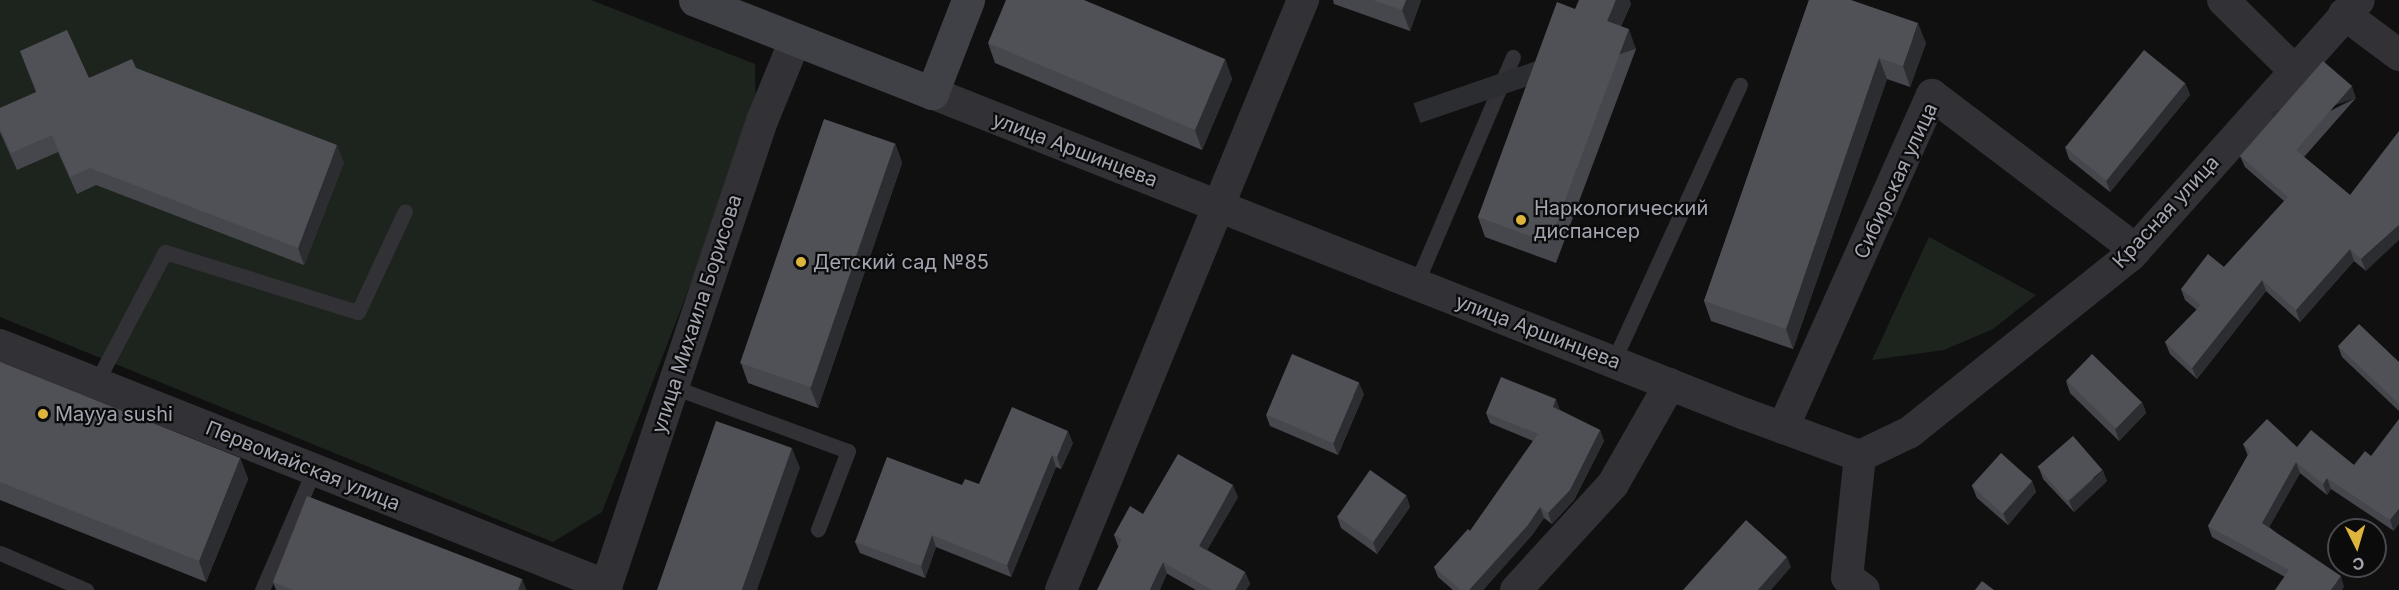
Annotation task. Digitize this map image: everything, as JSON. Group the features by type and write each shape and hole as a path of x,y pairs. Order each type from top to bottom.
{"street":[{"path":"695,0 932,93 968,0"},
{"path":"1061,590 1303,0"},
{"path":"2223,0 2294,70"},
{"path":"2351,7 2399,55"},
{"name":"Красная улица","path":"1860,456 1910,432 2136,250 2351,7"},
{"name":"улица Михаила Борисова","path":"606,588 762,121 795,40"},
{"name":"улица Аршинцева","path":"932,93 1670,384 1860,456"},
{"name":"Сибирская улица","path":"1784,428 1932,95 2136,250"},
{"name":"Первомайская улица","path":"0,345 606,588"},
{"path":"1516,590 1613,484 1670,384"},
{"path":"1848,586 1860,456"}],"lane":[{"path":"1416,284 1513,57"},
{"path":"1614,362 1740,85"},
{"path":"96,383 165,252 357,312 405,211"},
{"path":"673,387 848,451 818,529"},
{"path":"262,590 314,470"},
{"path":"0,553 86,590"}],"shaded area":[{"path":"0,0 591,0 755,64 756,116 602,512 553,542 0,317"},
{"path":"1929,237 2036,295 1993,329 1944,350 1872,360"}],"building":[{"path":"1006,0 1084,0 1225,59 1195,130 988,43"},
{"path":"1373,0 1406,0 1402,10"},
{"path":"1579,0 1616,0 1607,21 1629,29 1549,243 1478,217 1557,2 1575,9"},
{"path":"1809,0 1851,0 1918,23 1903,66 1879,58 1786,329 1704,301"},
{"path":"67,30 89,78 132,59 136,68 337,145 298,248 90,168 70,177 52,135 11,153 0,129 0,108 37,92 20,51"},
{"path":"2144,50 2185,83 2107,180 2065,147"},
{"path":"2323,61 2352,86 2296,150 2350,195 2399,131 2399,225 2361,259 2350,249 2296,310 2262,280 2192,368 2165,342 2201,305 2181,289 2208,254 2224,267 2288,197 2240,156"},
{"path":"824,119 895,143 811,387 740,363"},
{"path":"2359,324 2399,362 2399,404 2338,346"},
{"path":"1292,354 1359,383 1333,443 1266,415"},
{"path":"2092,354 2142,402 2116,429 2066,381"},
{"path":"0,362 240,458 199,561 0,482"},
{"path":"1501,377 1556,399 1553,407 1600,430 1570,490 1548,513 1540,507 1528,525 1469,590 1461,590 1434,567 1468,529 1470,531 1538,434 1486,413"},
{"path":"1012,407 1068,431 1057,457 1052,455 1007,565 932,535 921,566 855,542 887,457 962,485 965,479 979,484"},
{"path":"2267,419 2297,447 2311,430 2354,465 2365,451 2371,456 2399,419 2399,509 2390,520 2327,478 2323,484 2296,462 2262,523 2327,567 2327,578 2340,578 2331,590 2275,590 2289,570 2208,526 2250,451 2243,444"},
{"path":"716,421 792,448 742,590 657,590"},
{"path":"2073,436 2103,470 2067,501 2038,467"},
{"path":"2001,453 2032,481 2003,514 1972,486"},
{"path":"1178,454 1233,485 1199,546 1245,572 1235,590 1212,590 1163,562 1150,590 1097,590 1122,539 1114,535 1130,506 1143,514"},
{"path":"1370,470 1406,495 1373,542 1337,517"},
{"path":"307,496 522,579 518,590 293,590 273,582"},
{"path":"1746,520 1787,557 1758,590 1683,590"},
{"path":"1982,581 1994,590 1975,590"}],"place":[{"name":"Наркологический диспансер","path":"1521,220"},
{"name":"Детский сад №85","path":"801,262"},
{"name":"Mayya sushi","path":"43,414"}]}
